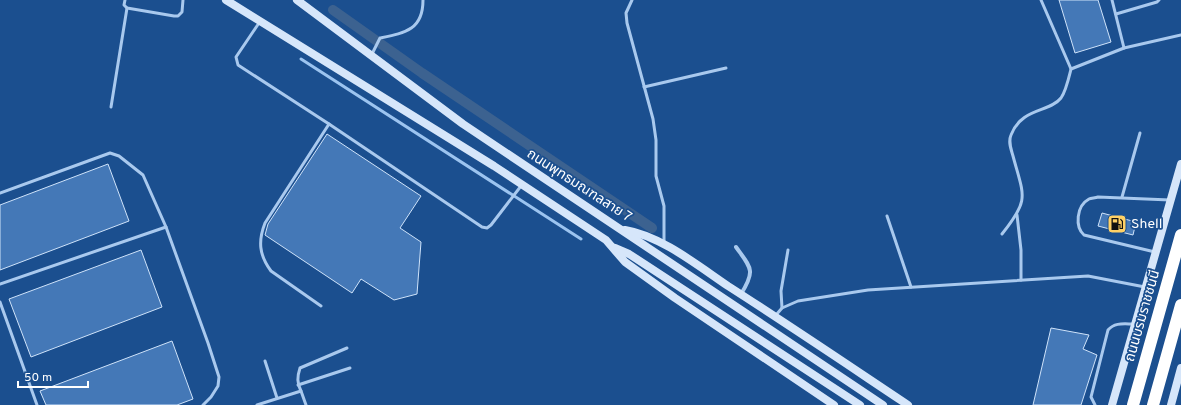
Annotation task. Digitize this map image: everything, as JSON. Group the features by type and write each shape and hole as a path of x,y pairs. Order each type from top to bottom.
{"highway":[{"name":"ถนนบรมราชชนนี","path":"1133,405 1181,235"},
{"path":"1153,405 1181,305"}],"main road":[{"path":"226,0 522,184 614,247 629,254 860,405"},
{"name":"ถนนพุทธมณฑลสาย 7","path":"297,0 463,124 883,405"},
{"path":"1112,405 1181,164"},
{"path":"622,230 641,233 664,245 775,316 908,405"},
{"path":"614,247 625,262 637,271 834,405"},
{"path":"1171,405 1181,368"}],"street":[{"path":"736,248 750,270 750,280 741,294"}],"lane":[{"path":"111,107 127,8 124,5 125,0"},
{"path":"127,8 178,16 182,12 182,0"},
{"path":"372,57 380,38 413,28 419,22 422,15 423,0"},
{"path":"632,0 626,13 627,23 653,119 656,140 656,176 664,206 664,245"},
{"path":"1002,234 1017,215 1021,207 1022,190 1009,144 1010,136 1015,128 1029,114 1057,101 1061,97 1070,69 1041,0"},
{"path":"1112,0 1124,48"},
{"path":"1116,14 1157,2 1159,0"},
{"path":"260,21 236,57 238,65 482,227 487,228 491,225 522,184"},
{"path":"1070,69 1124,48 1181,35"},
{"path":"644,87 726,68"},
{"path":"321,306 271,271 259,242 260,235 265,224 329,124"},
{"path":"1122,197 1140,133"},
{"path":"0,193 110,153 119,156 143,175 166,227 219,377 218,386 211,397 203,405"},
{"path":"1155,252 1084,236 1079,230 1077,223 1083,204 1089,199 1098,197 1122,197 1170,200"},
{"path":"1017,215 1021,250 1021,280"},
{"path":"887,216 911,287"},
{"path":"0,284 166,227"},
{"path":"782,308 781,291 788,250"},
{"path":"775,316 782,308 798,301 868,290 1088,276 1146,287"},
{"path":"0,302 37,405"},
{"path":"1095,405 1091,397 1108,330 1112,326 1118,324 1135,324"},
{"path":"306,405 298,385 300,368 347,348"},
{"path":"265,361 277,398"},
{"path":"298,385 350,368"},
{"path":"257,405 301,391"}],"building":[{"path":"1059,0 1098,0 1111,42 1075,53"},
{"path":"327,134 421,196 400,228 421,242 417,294 394,300 361,279 352,293 265,235 268,224"},
{"path":"108,164 129,221 0,270 0,205"},
{"path":"1102,213 1136,222 1133,235 1098,226"},
{"path":"141,250 162,307 31,357 9,299"},
{"path":"1051,328 1089,335 1083,349 1097,355 1081,405 1033,405"},
{"path":"172,341 193,399 177,405 46,405 40,391"}],"waterway":[{"path":"333,10 422,73 652,228"},
{"path":"301,59 581,239"}],"place":[{"name":"Shell","path":"1117,224"}]}
